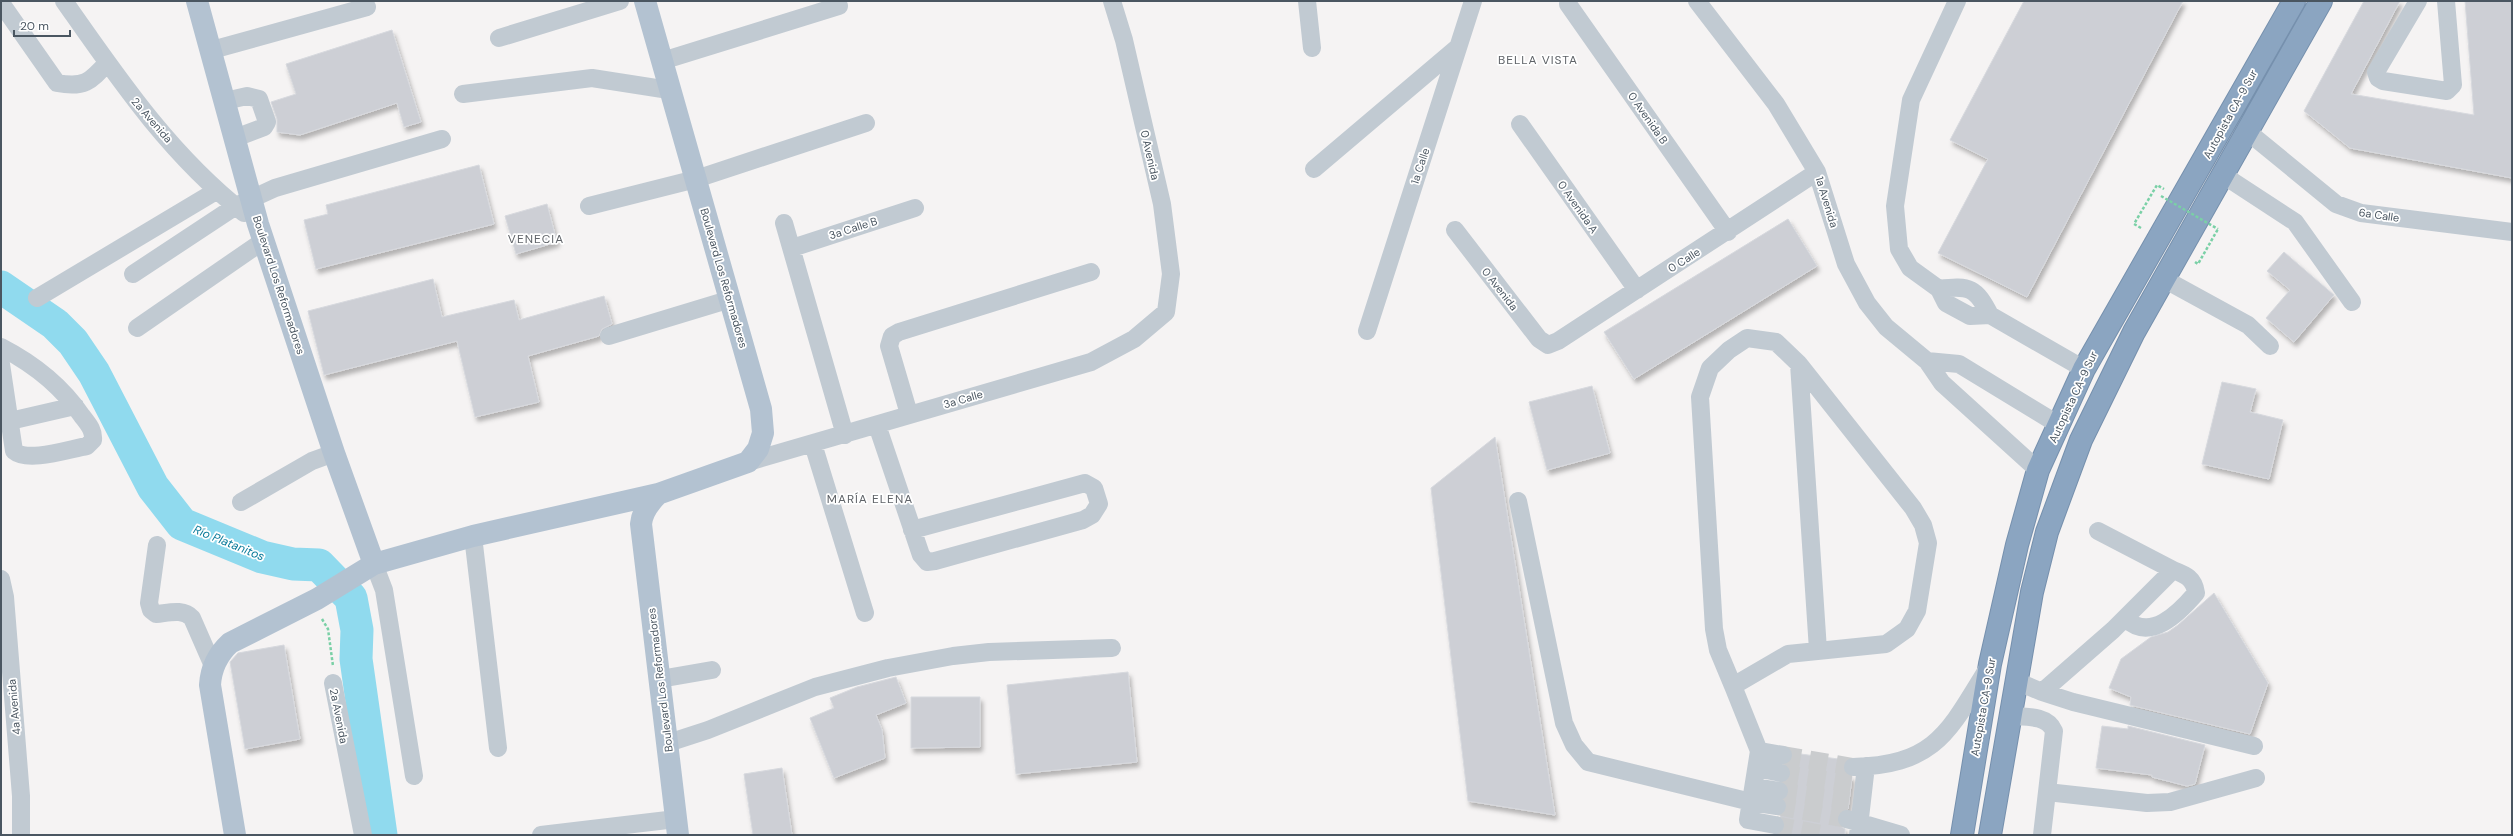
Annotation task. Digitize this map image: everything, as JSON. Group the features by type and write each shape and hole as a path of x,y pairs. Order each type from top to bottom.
{"highway":[{"name":"Autopista CA-9 Sur","path":"1962,835 1990,664 2017,545 2038,470 2084,368 2294,1"},
{"path":"1990,835 2032,592 2047,532 2081,440 2134,332 2321,1"}],"main road":[{"name":"Boulevard Los Reformadores","path":"198,1 235,138 244,202 260,232 371,566"},
{"name":"Boulevard Los Reformadores","path":"645,1 669,90 731,300 761,409 763,433 758,449 748,462"},
{"path":"235,835 210,686 213,666 223,650 230,643 314,600 371,566 473,536 658,494 748,462"},
{"name":"Boulevard Los Reformadores","path":"658,494 651,501 642,516 641,524 677,827"},
{"path":"614,504 641,524"}],"street":[{"name":"2a Avenida","path":"64,1 135,102 216,191 244,202"},
{"path":"499,38 620,1"},
{"name":"0 Avenida","path":"1112,1 1124,40 1162,204 1171,274 1166,312"},
{"path":"1307,1 1312,48"},
{"name":"1a Calle","path":"1367,331 1473,1"},
{"name":"1a Avenida","path":"1697,1 1776,104 1817,172 1846,264 1867,303 1886,327 1927,361 1942,383 2038,470"},
{"path":"1957,1 1911,100 1895,206 1899,249 1910,268 1939,289 1946,303 1970,316 1990,315 2084,368"},
{"path":"2418,1 2376,72 2378,78 2383,81 2447,91 2453,85 2446,1"},
{"path":"1,3 57,83 79,85 92,81 107,63"},
{"name":"0 Avenida B","path":"1568,4 1728,232"},
{"path":"662,61 839,6"},
{"path":"212,50 367,7"},
{"path":"1314,169 1458,47"},
{"path":"463,94 592,78 669,90"},
{"path":"225,101 246,96 259,99 267,122 264,127 235,138"},
{"path":"588,206 696,179 866,123"},
{"name":"0 Avenida A","path":"1520,124 1637,290"},
{"name":"6a Calle","path":"2248,132 2336,204 2347,209 2361,213 2512,232"},
{"path":"133,274 244,202 275,188 442,139"},
{"name":"0 Calle","path":"1548,345 1558,341 1728,232 1817,172"},
{"path":"2224,175 2295,222 2352,302"},
{"path":"37,298 216,191"},
{"name":"3a Calle B","path":"792,248 915,208"},
{"path":"784,223 845,435"},
{"name":"0 Avenida","path":"1455,230 1539,339 1548,345"},
{"path":"137,328 260,232"},
{"path":"908,414 889,346 892,336 899,332 1091,272"},
{"path":"2164,279 2248,325 2270,346"},
{"path":"609,336 731,300"},
{"name":"3a Calle","path":"748,462 877,426 908,414 1091,362 1134,339 1166,312"},
{"path":"1518,500 1564,723 1574,745 1588,762 1752,794 1779,790 1758,759 1733,686 1718,650 1714,635 1700,397 1710,368 1729,350 1747,338 1776,342 1799,364 1913,508 1923,525 1928,544 1917,611 1907,629 1886,644 1788,654 1733,686"},
{"path":"1,348 22,358 54,382 75,406 94,432 93,440 86,446 29,457 20,456 14,451 10,421 4,399 1,364"},
{"path":"1927,361 1959,364 2059,425"},
{"path":"1799,364 1818,650"},
{"path":"10,421 75,406"},
{"path":"877,426 912,530 921,555 927,562 935,562 1083,520 1092,515 1099,504 1094,488 1085,482 912,530"},
{"path":"813,444 865,613"},
{"path":"242,502 312,460 334,453"},
{"path":"2098,531 2173,570 2188,576 2195,584 2196,593 2182,610 2159,625 2145,629 2133,626 2125,618"},
{"path":"473,536 498,748"},
{"path":"157,545 150,603 151,610 156,614 179,611 188,613 192,618 213,666"},
{"path":"371,566 384,590 414,776"},
{"path":"2042,692 2125,618 2173,570"},
{"name":"4a Avenida","path":"1,579 5,597 21,796 21,835"},
{"path":"668,743 771,706 815,687 888,668 953,656 990,652 1112,648"},
{"path":"1901,835 1855,825 1856,794 1860,766 1894,764 1915,756 1935,742 1953,724 1990,664"},
{"path":"660,679 712,670"},
{"path":"2016,681 2042,692 2073,702 2254,746"},
{"name":"2a Avenida","path":"333,683 362,835"},
{"path":"2010,716 2047,721 2052,726 2054,731 2042,835"},
{"path":"1758,759 1784,755"},
{"path":"1758,759 1748,820 1775,825"},
{"path":"2047,792 2147,803 2170,802 2256,778"},
{"path":"541,835 677,827"}],"path":[{"path":"2146,222 2142,229 2134,224 2157,185"},
{"path":"2157,203 2161,196 2218,229 2198,264"},
{"name":"2a Avenida","path":"314,600 328,629 333,683"}],"building":[{"path":"2024,1 2183,1 2027,297 1938,253 1988,159 1950,140"},
{"path":"2364,1 2400,1 2351,94 2474,115 2465,1 2512,1 2512,178 2350,148 2304,111"},
{"path":"392,30 421,122 404,127 397,103 300,135 277,132 277,119 271,102 296,94 286,64"},
{"path":"479,165 494,224 316,269 304,220 328,214 326,205"},
{"path":"547,204 557,242 516,254 505,216"},
{"path":"1788,219 1817,266 1634,379 1604,332"},
{"path":"2284,252 2334,295 2294,342 2266,318 2290,290 2267,271"},
{"path":"433,279 442,317 514,300 519,320 604,296 612,324 602,329 599,336 528,356 539,402 475,417 457,341 324,375 308,311"},
{"path":"2222,382 2256,389 2250,412 2283,420 2269,479 2202,464"},
{"path":"1592,386 1610,453 1547,470 1529,402"},
{"path":"1495,437 1555,815 1468,801 1431,488"},
{"path":"2214,593 2268,683 2250,734 2130,705 2131,697 2109,688 2121,659 2151,637 2168,632 2178,625"},
{"path":"284,645 300,739 245,749 230,662 238,653"},
{"path":"1128,672 1137,762 1016,774 1007,685"},
{"path":"896,677 906,703 876,715 882,730 885,758 834,778 810,718 834,708 830,698 857,687"},
{"path":"911,697 980,697 980,747 911,748"},
{"path":"2102,726 2128,729 2128,726 2205,745 2195,784 2187,786 2152,777 2152,775 2096,768"},
{"path":"1793,753 1846,760 1843,767 1844,773 1852,777 1848,809 1840,812 1837,821 1840,826 1845,829 1845,835 1778,835 1785,827 1785,821 1780,816 1787,808 1785,799 1789,792 1785,783 1791,776 1791,769 1787,765 1791,761"},
{"path":"782,768 792,835 753,835 744,774"}],"waterway":[{"name":"Río Platanitos","path":"1,287 55,324 73,342 94,373 153,487 182,524 262,557 293,564 319,565 351,598 357,630 356,659 381,835"}],"tunnel":[{"path":"1783,755 1853,767"},
{"path":"1781,773 1851,784"},
{"path":"1779,791 1849,801"},
{"path":"1777,806 1847,819"},
{"path":"1775,825 1826,835"}],"district":[{"name":"BELLA VISTA","path":"1538,60"},
{"name":"VENECIA","path":"536,239"},
{"name":"MARÍA ELENA","path":"870,499"}]}
